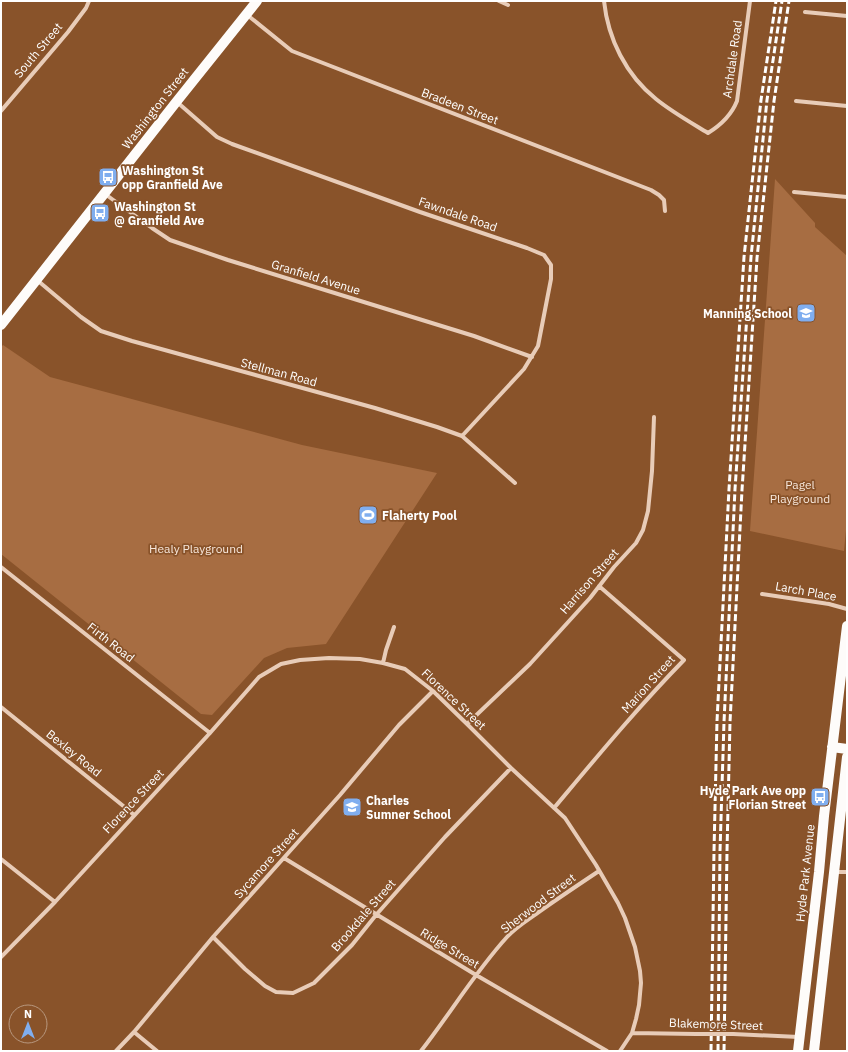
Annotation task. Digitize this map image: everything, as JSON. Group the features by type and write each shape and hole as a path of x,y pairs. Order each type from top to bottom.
{"main road":[{"name":"Washington Street","path":"1,325 257,1"},
{"name":"Hyde Park Avenue","path":"798,1051 847,626"},
{"path":"832,747 847,749"},
{"path":"814,1051 835,872 844,813 847,757"},
{"path":"799,1037 815,1037"}],"street":[{"name":"South Street","path":"1,111 68,32 86,8 89,1"},
{"path":"499,1 508,5"},
{"name":"Archdale Road","path":"604,1 607,21 613,40 621,58 632,75 645,90 664,105 708,133 725,120 734,109 737,101 750,1"},
{"path":"805,12 847,16"},
{"name":"Bradeen Street","path":"246,14 292,51 651,190 664,200 665,211"},
{"name":"Fawndale Road","path":"177,101 217,137 232,144 544,255 551,265 551,279 538,346 524,369 462,436"},
{"path":"796,101 847,106"},
{"path":"794,192 847,198"},
{"name":"Granfield Avenue","path":"105,193 170,240 228,260 474,336 532,357"},
{"name":"Stellman Road","path":"37,280 81,317 101,331 140,344 374,408 462,436 515,483"},
{"name":"Harrison Street","path":"467,724 530,664 590,598 614,567 636,543 643,530 648,511 652,471 654,417"},
{"name":"Firth Road","path":"1,567 210,733"},
{"name":"Marion Street","path":"554,808 636,711 684,660 599,586"},
{"name":"Larch Place","path":"762,594 829,604 847,609"},
{"path":"383,663 394,627"},
{"name":"Florence Street","path":"1,958 55,902 259,678 281,664 300,660 329,658 360,659 406,669 433,691 511,768 565,818 618,903 626,918 635,947 641,983 640,994 632,1033 620,1051"},
{"name":"Sycamore Street","path":"116,1051 134,1032 213,936 340,795 399,725 433,691"},
{"name":"Bexley Road","path":"1,707 134,815"},
{"name":"Brookdale Street","path":"213,936 245,969 265,986 276,992 293,992 314,983 352,945 376,915 445,837 511,768"},
{"name":"Ridge Street","path":"284,858 476,975 607,1051"},
{"path":"1,859 55,902"},
{"name":"Sherwood Street","path":"421,1051 476,975 507,936 599,871"},
{"path":"835,872 847,872"},
{"path":"134,1032 157,1051"},
{"name":"Blakemore Street","path":"632,1033 732,1034 799,1037"}],"green space":[{"name":"Pagel Playground","path":"775,179 815,223 815,227 847,256 847,520 844,551 750,531"},
{"name":"Healy Playground","path":"3,345 50,377 302,445 437,473 326,644 287,648 264,658 212,715 201,714 1,554 1,347"}],"railway":[{"path":"711,1051 717,721 729,489 744,257 761,100 776,1"},
{"path":"718,1051 720,851 724,722 735,489 751,257 767,100 782,1"},
{"path":"724,1051 730,722 742,490 757,258 774,101 789,1"}],"place":[{"name":"Washington St opp Granfield Ave","path":"108,177"},
{"name":"Washington St @ Granfield Ave","path":"100,213"},
{"name":"Manning School","path":"806,313"},
{"name":"Flaherty Pool","path":"368,515"},
{"name":"Hyde Park Ave opp Florian Street","path":"820,797"},
{"name":"Charles Sumner School","path":"352,807"}]}
